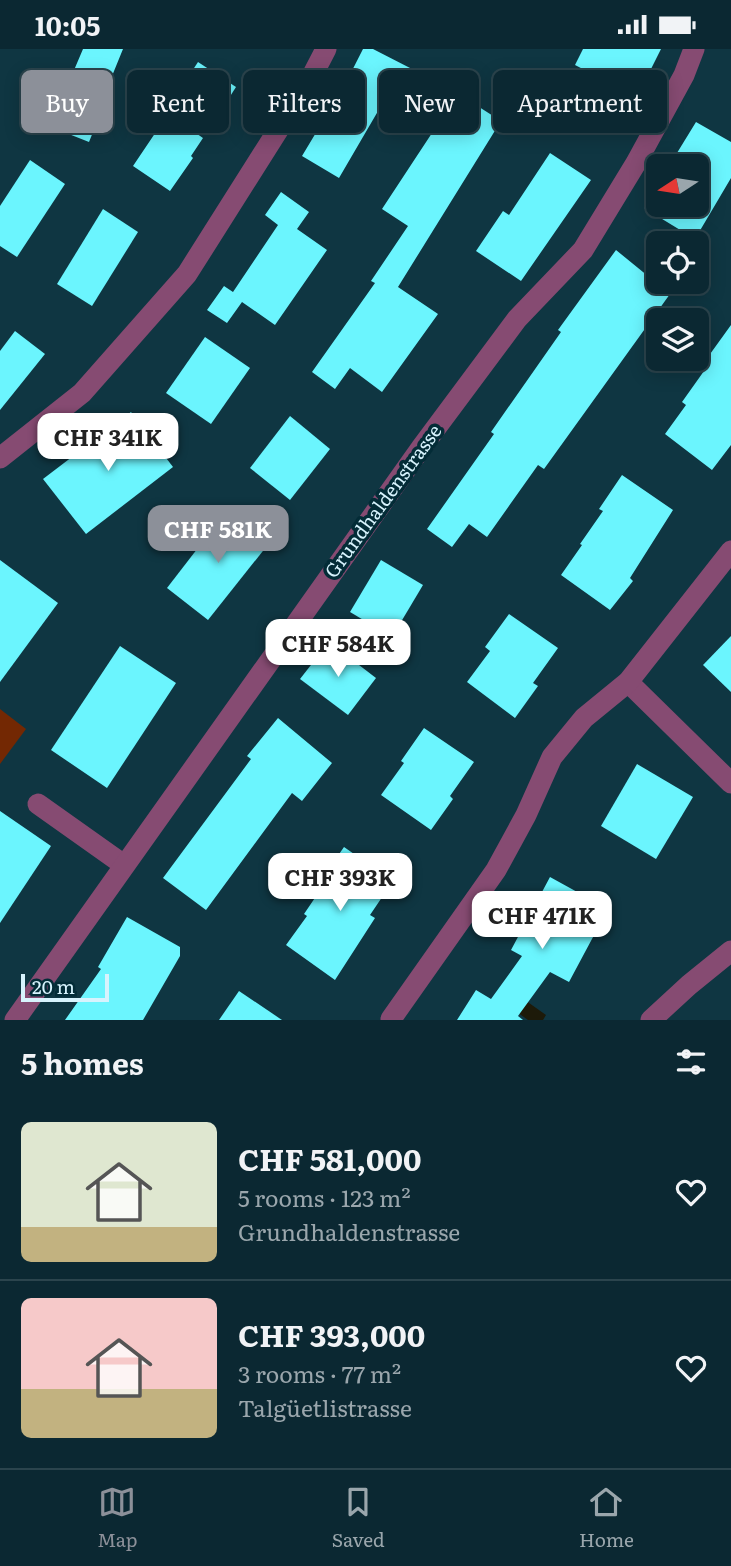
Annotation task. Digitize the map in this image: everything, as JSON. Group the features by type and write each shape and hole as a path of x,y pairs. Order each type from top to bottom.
{"street":[{"path":"0,458 82,393 187,274 326,49"},
{"name":"Grundhaldenstrasse","path":"15,1020 397,481 517,319 583,250 636,163 684,75 694,49"},
{"path":"391,1019 496,870 526,815 552,757 584,718 628,682 731,551"},
{"path":"628,682 731,783"},
{"path":"38,804 124,865"},
{"path":"651,1020 688,985 731,951"}],"shaded area":[{"path":"0,709 26,729 0,764"},
{"path":"522,998 546,1015 543,1020 528,1020 514,1010"}],"building":[{"path":"83,49 123,49 113,74 113,70 74,70"},
{"path":"363,49 373,49 414,70 379,70 379,109 339,178 302,156 316,133 365,133 365,70 352,70"},
{"path":"583,49 661,49 650,70 585,70 575,65"},
{"path":"198,62 210,70 193,70"},
{"path":"229,82 236,87 229,98"},
{"path":"479,107 493,116 494,133 398,287 438,314 382,392 350,368 335,389 312,372 375,283 371,281 408,226 382,209 432,133 479,133"},
{"path":"696,122 731,142 731,178 709,215 709,154 676,154"},
{"path":"66,133 93,133 89,142"},
{"path":"155,133 196,133 203,138 170,191 133,166"},
{"path":"550,153 591,180 521,281 476,251 503,211 509,215"},
{"path":"30,160 65,184 17,257 0,246 0,206"},
{"path":"281,192 309,212 297,229 327,250 275,325 242,302 227,323 207,310 224,286 233,292 278,225 265,215"},
{"path":"103,209 138,232 92,306 57,284"},
{"path":"659,217 708,217 700,231 682,231"},
{"path":"616,250 646,274 646,294 670,294 660,308 646,308 646,327 544,469 538,465 487,537 469,524 452,547 427,529 494,434 491,432 561,332 558,330"},
{"path":"731,325 731,445 712,470 665,434 686,405 682,402 704,371 709,371 709,356"},
{"path":"15,331 45,354 0,410 0,351"},
{"path":"205,337 250,368 211,424 166,393"},
{"path":"131,412 173,467 86,534 43,479"},
{"path":"290,416 330,449 290,500 250,468"},
{"path":"622,475 673,510 630,578 633,581 610,610 561,575 603,511 599,509"},
{"path":"228,509 270,542 208,620 167,588"},
{"path":"0,560 58,603 0,682"},
{"path":"381,560 423,585 392,637 350,612"},
{"path":"509,614 558,648 533,683 538,686 515,718 467,682 490,651 485,647"},
{"path":"731,636 731,692 703,665"},
{"path":"329,642 376,678 348,715 300,679"},
{"path":"120,646 176,683 107,788 51,750"},
{"path":"278,718 332,763 302,801 292,793 206,910 163,878 251,759 247,756"},
{"path":"424,728 474,762 450,796 453,799 431,830 381,795"},
{"path":"637,764 693,797 656,859 601,826"},
{"path":"0,811 51,846 0,923"},
{"path":"344,847 393,881 370,915 375,918 335,980 286,945 307,916 304,914 325,883 321,880"},
{"path":"550,877 608,909 569,982 550,972 518,1016 523,1020 457,1020 476,990 491,999 522,956 511,950"},
{"path":"127,917 180,947 180,956 143,1020 65,1020 101,969 98,967"},
{"path":"239,991 282,1020 219,1020"}]}
